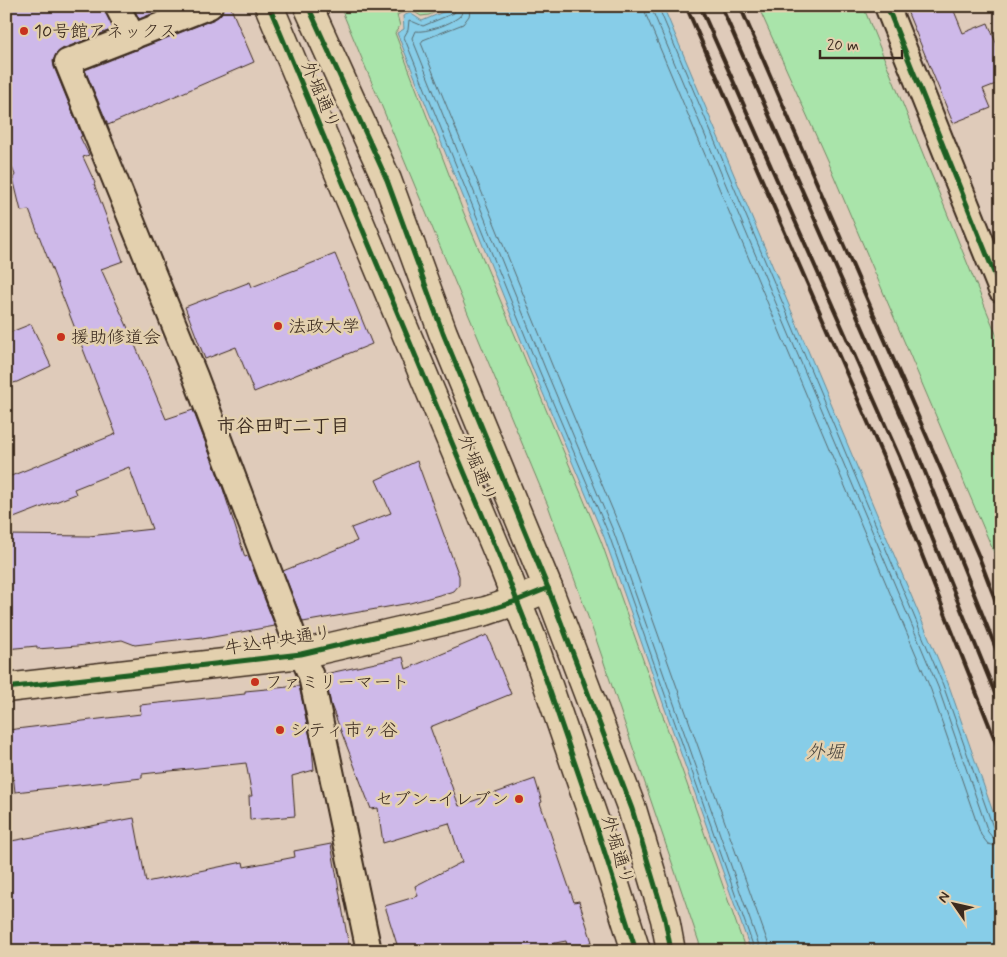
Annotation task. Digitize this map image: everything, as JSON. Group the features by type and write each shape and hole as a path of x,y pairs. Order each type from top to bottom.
{"main road":[{"name":"外堀通り","path":"269,6 499,555 532,639 594,819 633,950"},
{"name":"外堀通り","path":"308,6 387,180 443,334 548,588 632,809 665,919 671,951"},
{"name":"牛込中央通り","path":"6,688 301,654 476,613 516,601 548,588"}],"street":[{"path":"117,6 133,37"},
{"path":"210,6 67,62 195,376 311,676 369,951"},
{"path":"887,6 1001,290"}],"green space":[{"path":"340,6 449,6 429,15 421,16 409,9 397,15 400,26 395,33 463,211 601,541 746,951 702,951 597,642 549,508"},
{"path":"758,6 863,6 1001,346 1001,569 830,167"}],"water":[{"name":"外堀","path":"457,6 663,6 948,683 1001,835 1001,951 751,951 604,537 534,372 397,33 404,29 403,16 410,13 422,21"}],"building":[{"path":"16,6 103,6 113,29 62,49 56,54 53,61 82,136 80,137 89,155 83,157 95,183 123,261 101,269 166,419 193,410 223,489 245,557 248,556 275,626 202,639 202,637 135,645 122,640 77,646 37,649 37,646 6,649 6,535 89,536 152,529 129,467 74,489 76,494 6,521 6,478 116,434 29,210 21,211 13,178 15,175 6,152 6,11"},
{"path":"133,6 172,6 139,19"},
{"path":"223,6 230,6 254,62 108,125 85,70 215,19 221,14"},
{"path":"905,6 952,6 963,33 988,23 1001,55 1001,82 983,89 991,108 953,123"},
{"name":"法政大学","path":"335,254 372,344 254,392 236,347 205,359 185,307 250,282 252,287"},
{"path":"31,324 51,366 17,382 6,385 6,334"},
{"path":"417,461 459,576 459,585 454,591 410,603 303,622 283,571 357,541 351,528 391,513 376,480"},
{"path":"487,635 511,694 430,727 459,806 535,779 542,802 540,803 574,902 579,901 592,942 568,949 566,941 513,951 399,951 385,906 418,896 415,886 462,862 449,823 383,843 378,808 371,809 331,705 325,674 403,657 406,669"},
{"path":"299,686 312,747 314,770 292,776 295,816 250,820 249,796 252,796 246,763 142,774 142,778 15,792 8,730 141,714 140,705 245,694 245,691"},
{"path":"134,818 146,882 243,862 244,867 295,857 294,851 331,844 349,947 328,951 6,951 6,842"}],"railway":[{"path":"686,6 884,459 1001,755"},
{"path":"700,6 899,456 1001,708"},
{"path":"721,6 915,447 1001,661"},
{"path":"740,6 979,557 1001,615"}],"cycle path":[{"path":"269,6 499,555 532,639 594,819 636,951"},
{"path":"308,6 387,180 443,333 548,588 632,809 665,919 671,951"},
{"path":"887,6 1001,290"},
{"path":"6,688 301,654 486,611 548,588"}],"place":[{"name":"10号館アネックス","path":"24,31"},
{"name":"法政大学","path":"278,326"},
{"name":"援助修道会","path":"61,337"},
{"name":"ファミリーマート","path":"255,682"},
{"name":"シティ市ヶ谷","path":"280,730"},
{"name":"セブン-イレブン","path":"519,799"}],"district":[{"name":"市谷田町二丁目","path":"283,425"}]}
